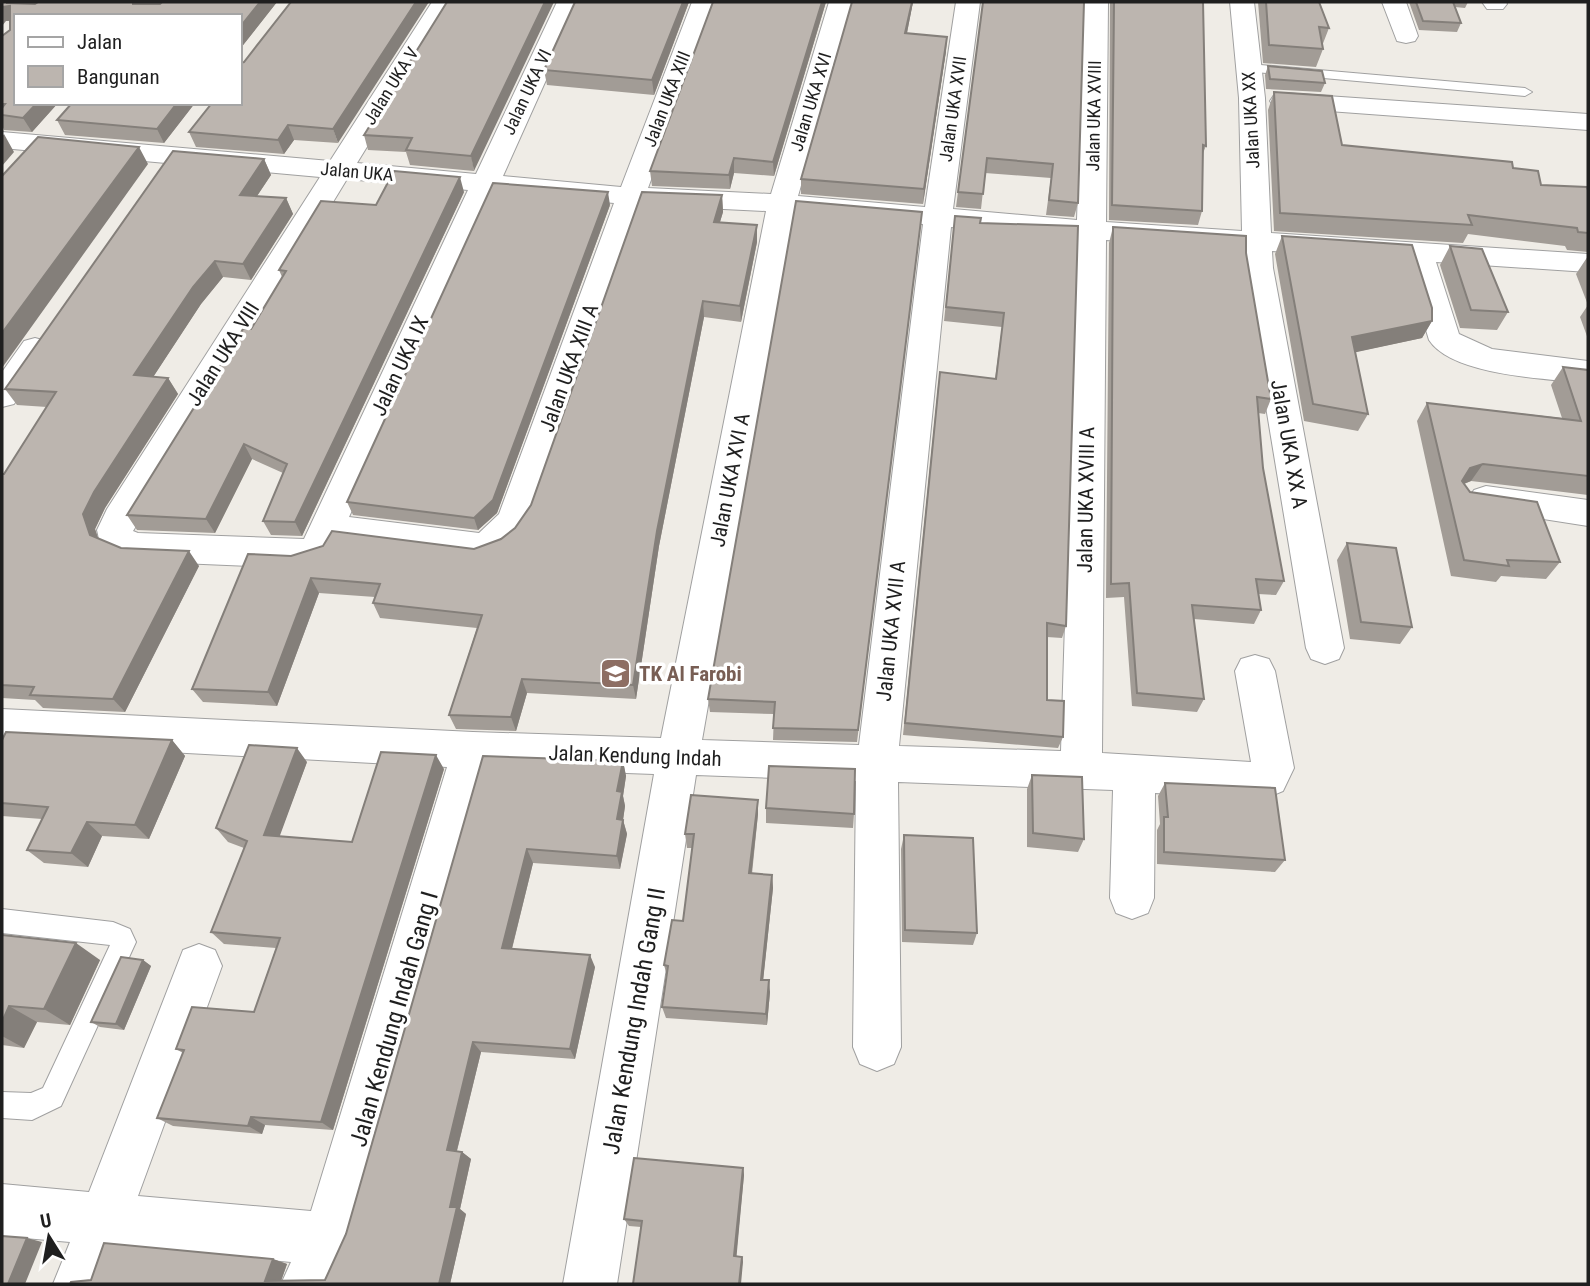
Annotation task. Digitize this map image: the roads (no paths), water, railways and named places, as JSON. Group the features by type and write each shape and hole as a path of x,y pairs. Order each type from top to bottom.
{"street":[{"name":"Jalan UKA V","path":"337,170 444,2"},
{"name":"Jalan UKA VI","path":"484,183 569,2"},
{"name":"Jalan UKA XIII","path":"631,196 704,2"},
{"name":"Jalan UKA XVI","path":"782,203 841,2"},
{"name":"Jalan UKA XVII","path":"938,217 968,2"},
{"name":"Jalan UKA XVIII","path":"1091,229 1096,2"},
{"name":"Jalan UKA XX","path":"1242,2 1252,99 1256,239"},
{"path":"1394,2 1406,36"},
{"path":"1252,99 1588,122"},
{"name":"Jalan UKA","path":"2,140 49,133 173,156 631,196 782,203 1091,229 1568,261"},
{"path":"17,169 49,133"},
{"name":"Jalan UKA VIII","path":"321,538 299,554 134,547 117,539 115,530 337,170"},
{"name":"Jalan UKA IX","path":"321,538 484,183"},
{"name":"Jalan UKA XIII A","path":"321,538 479,547 492,545 503,538 515,519 631,196"},
{"name":"Jalan UKA XVI A","path":"678,757 782,203"},
{"name":"Jalan UKA XVII A","path":"877,1047 877,762 938,217"},
{"name":"Jalan UKA XVIII A","path":"1081,770 1091,229"},
{"name":"Jalan UKA XX A","path":"1256,239 1258,268 1325,648"},
{"path":"1418,253 1445,340 1464,352 1588,372"},
{"path":"2,396 48,330"},
{"path":"1471,496 1588,513"},
{"name":"Jalan Kendung Indah","path":"2,726 473,750 877,762 1264,781 1273,768 1255,671"},
{"name":"Jalan Kendung Indah Gang I","path":"308,1284 329,1239 473,750"},
{"name":"Jalan Kendung Indah Gang II","path":"590,1284 678,757"},
{"path":"1132,898 1134,773"},
{"path":"80,1284 199,966"},
{"path":"2,1210 329,1239"}],"lane":[{"path":"1249,68 1525,92"},
{"path":"2,921 113,934 121,937 124,942 52,1097 32,1107 2,1105"}],"place":[{"name":"TK Al Farobi","path":"616,674"}]}
